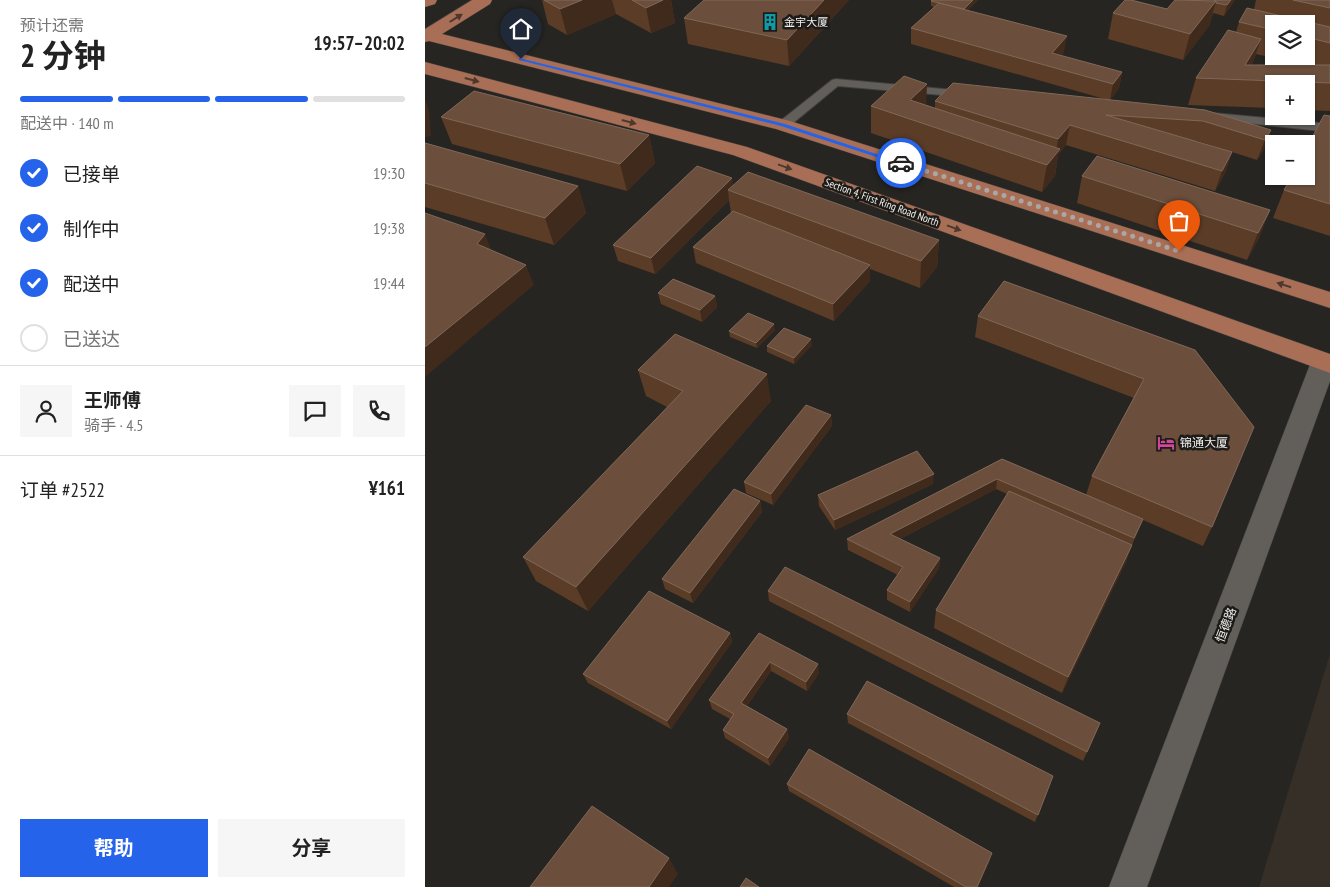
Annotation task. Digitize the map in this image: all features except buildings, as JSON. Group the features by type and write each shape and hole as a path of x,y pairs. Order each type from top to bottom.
{"main road":[{"path":"425,2 429,0"},
{"path":"426,36 484,0"},
{"path":"426,36 783,125 1330,300"},
{"name":"Section 4, First Ring Road North","path":"425,68 740,151 1327,363"}],"street":[{"name":"恒德路","path":"1128,887 1327,363"}],"lane":[{"path":"783,125 836,82 975,95"},
{"path":"1202,116 1330,128"}],"shaded area":[{"path":"1330,654 1330,887 1259,887"}],"way so far":[{"path":"901,163 1179,251"}],"place":[{"name":"金宇大厦","path":"770,22"},
{"name":"锦通大厦","path":"1166,443"}],"route":[{"path":"521,59 783,125 901,163"}]}
